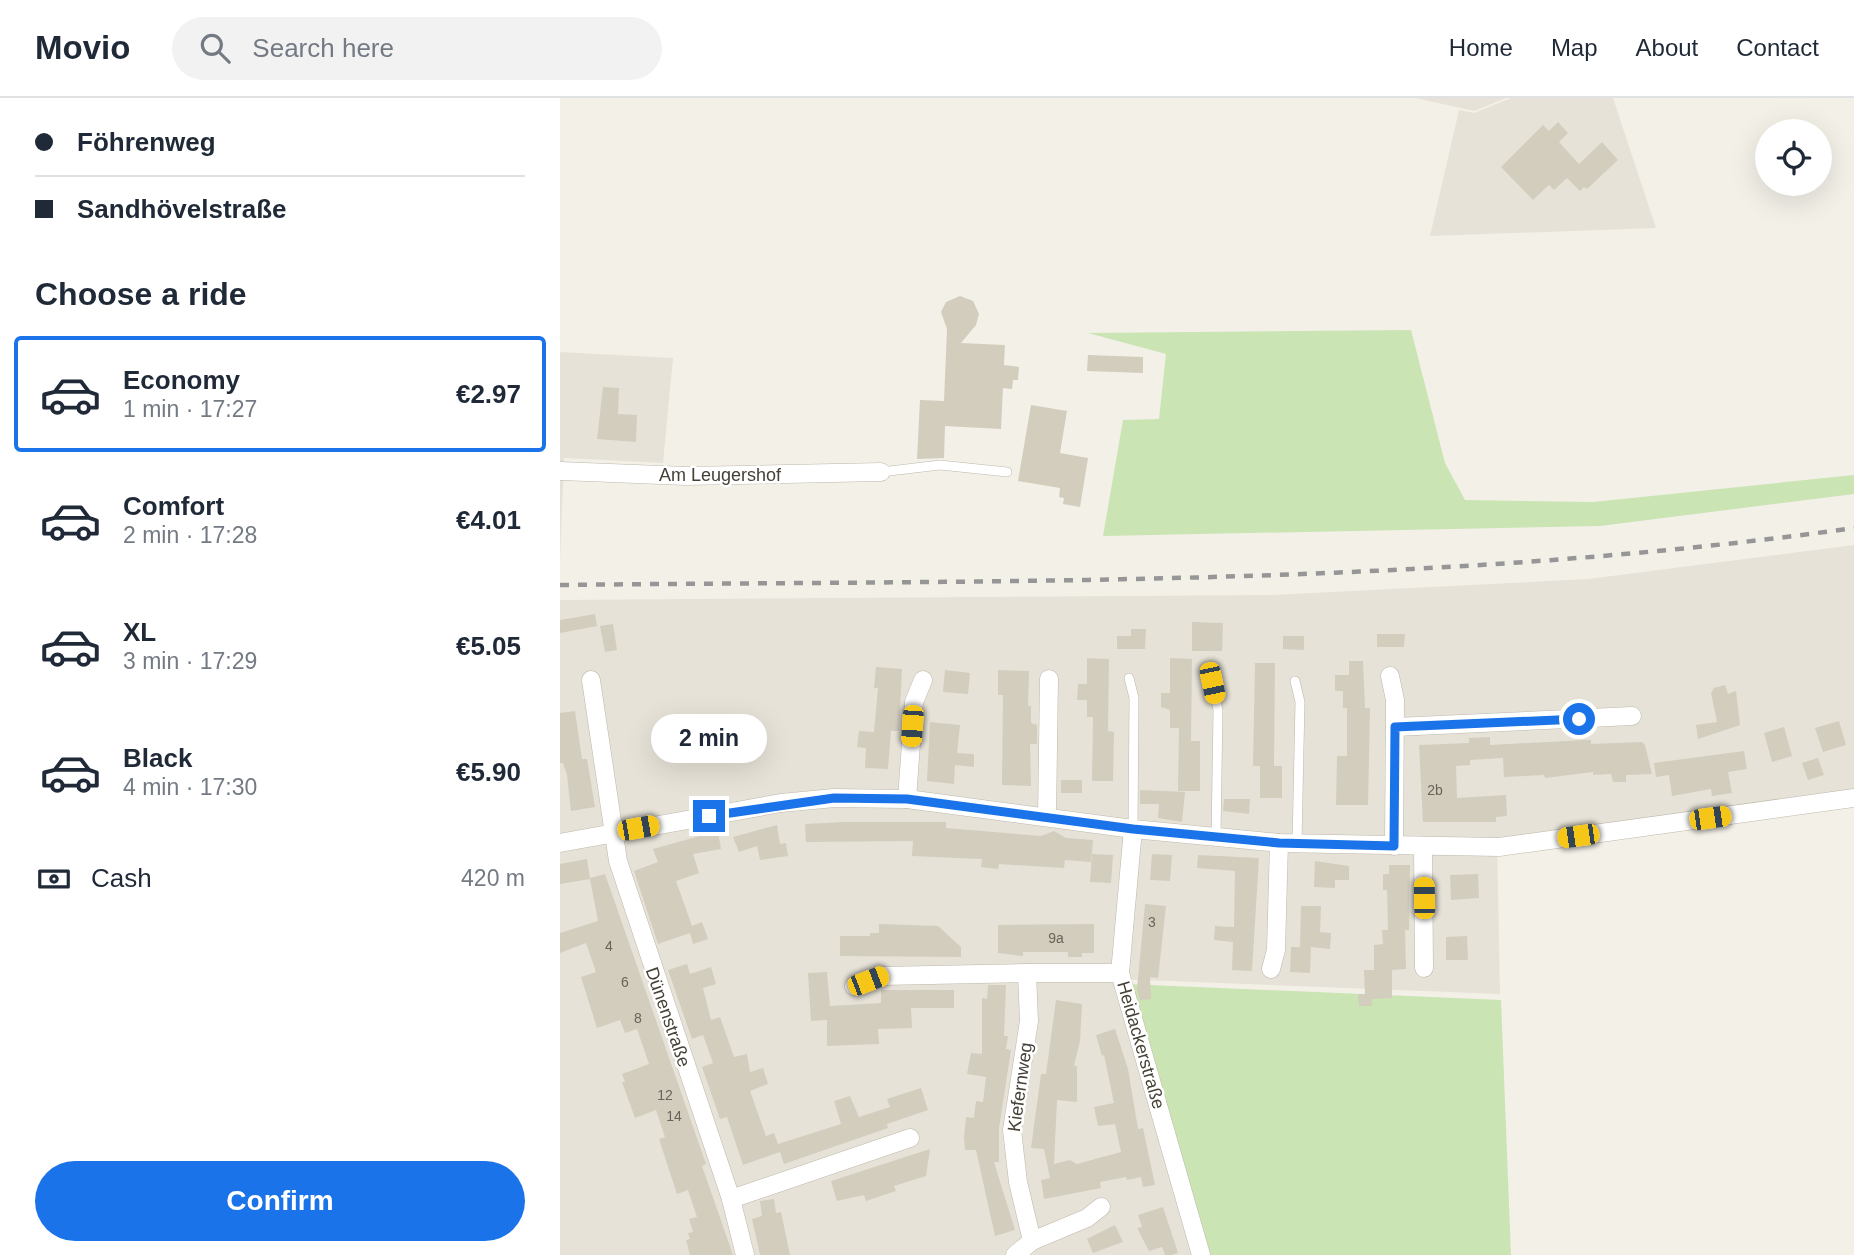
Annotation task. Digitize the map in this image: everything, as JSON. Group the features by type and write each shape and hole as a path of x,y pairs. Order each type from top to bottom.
{"street":[{"name":"Am Leugershof","path":"560,471 686,476 881,472"},
{"path":"1390,676 1395,701 1394,846"},
{"path":"1046,817 1049,679"},
{"name":"Dünenstraße","path":"591,680 618,861 638,928 731,1199 746,1255"},
{"path":"907,799 914,702 923,680"},
{"path":"1395,727 1632,716"},
{"path":"560,844 781,803 834,798 907,799 1133,829 1216,837 1288,843 1394,846 1499,846 1854,798"},
{"name":"Heidackerstraße","path":"1133,829 1120,972 1201,1255"},
{"path":"1271,969 1276,950 1288,843"},
{"path":"1423,846 1424,968"},
{"name":"Kiefernweg","path":"1027,972 1029,1021 1012,1130 1017,1182 1032,1241"},
{"path":"854,986 881,976 1120,972"},
{"path":"731,1199 910,1138"},
{"path":"1015,1255 1032,1241 1087,1218 1101,1207"}],"lane":[{"path":"881,472 940,465 1007,472"},
{"path":"1129,678 1134,698 1133,829"},
{"path":"1288,843 1300,702 1295,681"},
{"path":"1212,683 1218,710 1216,837"}],"shaded area":[{"path":"1416,98 1506,98 1474,111"},
{"path":"1511,98 1613,98 1656,228 1430,236 1459,110 1474,113"},
{"path":"560,352 673,358 663,463 564,458 560,560"},
{"path":"1854,545 1854,790 1497,841 1500,994 1118,979 1198,1255 560,1255 560,600 1272,595 1588,579"}],"green space":[{"path":"1411,330 1445,463 1465,500 1593,502 1854,475 1854,494 1600,526 1103,536 1123,420 1159,419 1166,354 1088,333"},
{"path":"1127,984 1501,1000 1511,1255 1204,1255"}],"building":[{"path":"1558,122 1568,133 1559,142 1579,164 1602,142 1618,160 1587,189 1584,187 1580,191 1567,178 1554,190 1549,185 1533,200 1501,167 1543,125 1549,131"},
{"path":"960,296 973,301 979,314 976,325 961,343 1005,345 1004,365 1019,367 1018,380 1013,380 1012,389 1003,388 1001,429 945,426 944,458 917,459 920,400 944,401 947,329 941,312 946,302"},
{"path":"1088,355 1143,357 1143,373 1087,371"},
{"path":"603,387 619,388 618,414 637,415 636,442 597,439"},
{"path":"1031,405 1067,411 1060,453 1088,458 1080,507 1063,504 1064,498 1059,497 1060,488 1018,481"},
{"path":"595,614 597,626 560,633 560,620"},
{"path":"1192,622 1223,623 1222,651 1192,651"},
{"path":"613,624 617,650 605,652 600,626"},
{"path":"1131,629 1146,629 1145,649 1117,649 1117,636 1131,636"},
{"path":"1377,634 1405,634 1404,647 1377,647"},
{"path":"1283,636 1304,636 1304,650 1283,649"},
{"path":"1087,658 1109,659 1108,731 1114,732 1113,781 1092,781 1093,717 1087,717 1087,700 1077,700 1078,684 1087,684"},
{"path":"1170,658 1192,659 1191,741 1200,741 1200,791 1178,791 1179,728 1170,728 1170,710 1161,707 1161,693 1170,693"},
{"path":"1349,661 1363,661 1365,708 1370,708 1368,805 1336,805 1337,756 1347,756 1347,708 1343,708 1343,691 1335,691 1335,675 1349,675"},
{"path":"1255,663 1275,663 1274,766 1282,766 1282,798 1260,798 1260,766 1253,766"},
{"path":"876,667 902,669 899,731 891,731 888,769 865,768 866,748 857,747 859,731 874,732 878,688 874,688"},
{"path":"945,670 970,673 968,694 943,692"},
{"path":"998,670 1029,671 1028,706 1031,706 1031,723 1037,725 1037,744 1030,744 1031,786 1002,785 1003,695 998,695"},
{"path":"1725,685 1728,694 1736,691 1740,725 1698,739 1696,725 1717,722 1711,693 1714,688"},
{"path":"575,711 582,759 587,759 595,807 571,811 567,775 563,763 560,763 560,713"},
{"path":"1839,721 1846,745 1823,752 1815,728"},
{"path":"930,722 960,725 957,753 974,754 974,767 955,765 954,784 927,781"},
{"path":"1784,727 1792,756 1772,762 1764,733"},
{"path":"1490,737 1490,745 1584,740 1591,740 1591,744 1642,742 1652,774 1626,775 1626,782 1613,782 1611,774 1593,775 1593,772 1545,778 1544,775 1504,777 1503,758 1470,760 1470,765 1456,766 1457,798 1506,795 1507,816 1496,817 1496,822 1423,822 1419,745 1469,743 1469,738"},
{"path":"1744,751 1747,769 1728,772 1732,793 1712,796 1711,789 1672,796 1669,775 1656,777 1654,763"},
{"path":"1818,758 1824,775 1808,780 1802,763"},
{"path":"1061,780 1082,780 1082,793 1061,793"},
{"path":"1140,790 1185,792 1182,822 1158,818 1159,804 1140,804"},
{"path":"1224,799 1250,799 1249,814 1223,811"},
{"path":"946,822 946,828 1041,836 1054,831 1066,838 1093,840 1091,862 1065,860 1064,868 999,864 998,869 981,867 982,859 912,856 913,841 806,842 805,824"},
{"path":"777,825 780,844 786,843 788,856 760,860 757,846 739,852 733,837"},
{"path":"718,831 721,849 693,854 699,873 676,881 692,926 702,922 708,939 693,944 690,933 658,944 634,871 658,862 653,849"},
{"path":"1092,854 1113,855 1111,883 1090,882"},
{"path":"1152,854 1172,855 1170,881 1150,880"},
{"path":"1198,855 1259,858 1252,971 1232,970 1233,942 1214,940 1215,926 1234,927 1235,871 1197,868"},
{"path":"587,859 590,878 605,874 706,1164 702,1166 733,1255 690,1255 686,1240 690,1239 688,1233 693,1232 689,1219 697,1217 688,1190 677,1194 659,1139 665,1137 656,1110 635,1118 622,1082 625,1082 622,1074 649,1064 637,1029 625,1033 620,1020 597,1028 581,977 596,972 586,943 560,953 560,933 598,921 590,879 560,884 560,864"},
{"path":"1315,861 1349,866 1349,880 1335,880 1335,888 1314,887"},
{"path":"1389,865 1410,865 1409,930 1405,930 1406,969 1392,970 1392,998 1372,999 1372,1006 1359,1006 1358,994 1365,994 1364,970 1374,970 1374,945 1383,944 1382,930 1388,930 1387,890 1383,890 1383,874 1389,874"},
{"path":"1478,874 1479,898 1451,900 1450,875"},
{"path":"1145,904 1166,906 1158,978 1150,977 1151,999 1140,1000 1137,989"},
{"path":"1301,906 1321,906 1320,932 1331,933 1330,949 1311,947 1310,973 1290,972 1291,947 1300,947"},
{"path":"879,924 938,926 961,947 961,957 840,956 840,936 870,936 870,933 879,933"},
{"path":"1094,924 1094,953 1082,953 1082,957 1068,957 1068,952 1023,952 1023,956 998,953 998,925"},
{"path":"1467,936 1468,960 1446,960 1446,937"},
{"path":"687,964 690,974 711,967 716,984 703,988 711,1020 720,1017 734,1057 747,1054 750,1072 763,1068 768,1084 750,1091 766,1136 774,1133 778,1144 841,1124 834,1101 850,1096 859,1117 890,1107 887,1099 921,1088 928,1110 887,1124 888,1128 784,1164 780,1152 743,1165 727,1117 720,1119 702,1067 713,1063 703,1035 692,1039 668,970"},
{"path":"827,972 830,1006 881,1003 881,990 954,990 954,1008 911,1008 912,1028 878,1029 879,1044 827,1046 827,1020 811,1021 808,973"},
{"path":"988,985 1006,985 1004,1036 1008,1036 1006,1049 1011,1050 999,1128 999,1162 994,1162 1015,1230 995,1236 976,1150 965,1150 964,1137 966,1117 974,1118 976,1101 983,1102 986,1077 967,1074 971,1053 982,1054 982,998 987,999"},
{"path":"1056,1000 1082,1004 1080,1041 1074,1066 1077,1066 1077,1102 1057,1100 1054,1164 1070,1160 1077,1164 1121,1152 1115,1124 1098,1126 1094,1107 1114,1103 1104,1055 1102,1056 1096,1035 1115,1029 1128,1069 1138,1129 1143,1128 1155,1185 1143,1187 1141,1177 1127,1180 1126,1177 1100,1182 1101,1188 1044,1199 1041,1180 1050,1178 1044,1149 1031,1148 1041,1074 1046,1074"},
{"path":"930,1149 926,1176 894,1186 896,1191 866,1201 864,1195 837,1201 831,1181"},
{"path":"774,1199 776,1213 781,1212 790,1255 760,1255 752,1219 762,1216 760,1201"},
{"path":"1163,1207 1178,1253 1171,1255 1165,1255 1162,1247 1149,1251 1137,1228 1142,1227 1138,1215"},
{"path":"1115,1225 1123,1242 1093,1253 1087,1239"}],"railway":[{"path":"560,585 1046,581 1370,571 1532,562 1854,528"}],"route":[{"path":"709,816 781,803 834,798 907,799 1133,829 1279,843 1394,846 1395,727 1579,719"}]}
